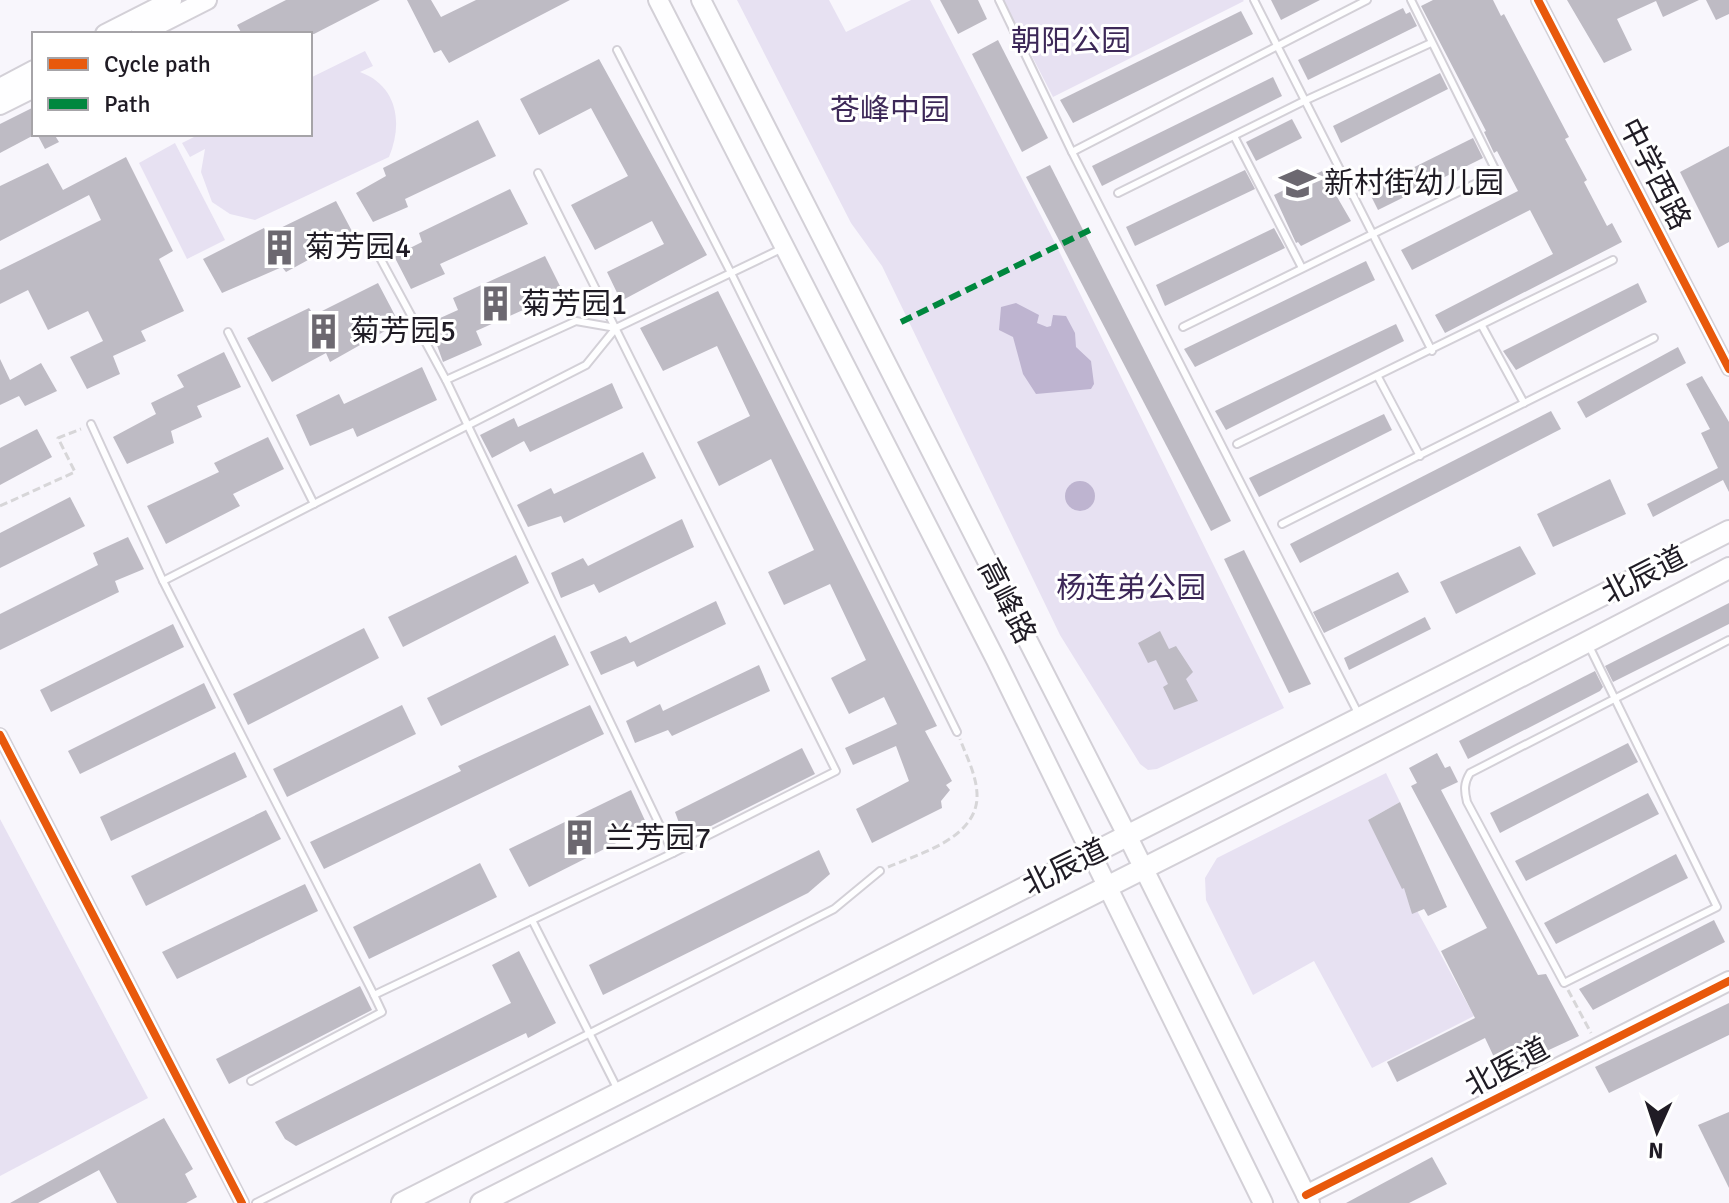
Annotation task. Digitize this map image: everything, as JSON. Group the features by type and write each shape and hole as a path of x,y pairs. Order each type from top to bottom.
{"main road":[{"path":"109,32 172,0"},
{"path":"144,32 207,0"},
{"name":"高峰路","path":"658,0 996,660 1263,1203"},
{"name":"高峰路","path":"701,0 1128,837 1308,1199"},
{"path":"0,88 32,71"},
{"path":"0,105 32,89"},
{"name":"北辰道","path":"402,1203 1729,531"},
{"name":"北辰道","path":"481,1203 831,1024 1144,870 1729,568"},
{"name":"北医道","path":"1308,1199 1598,1046 1729,981"}],"street":[{"name":"中学西路","path":"1538,0 1729,369"},
{"path":"0,735 242,1203"}],"lane":[{"path":"999,0 1072,152 1360,719"},
{"path":"1254,0 1432,351"},
{"path":"1072,152 1367,0"},
{"path":"1183,327 1497,173 1411,0"},
{"path":"1118,193 1304,101 1431,43"},
{"path":"617,50 731,273 957,732"},
{"path":"1234,136 1302,268"},
{"path":"374,995 673,853 836,771 538,173"},
{"path":"163,581 586,365 616,328 783,248"},
{"path":"379,256 446,380 673,853"},
{"path":"1237,444 1613,260"},
{"path":"446,380 576,321 616,328"},
{"path":"1482,326 1524,403"},
{"path":"228,332 314,504"},
{"path":"1282,524 1654,338"},
{"path":"1378,377 1420,456"},
{"path":"91,424 163,581 382,1012 251,1081"},
{"path":"1587,642 1615,699 1717,907 1564,983 1467,802 1465,785 1470,773 1615,699 1729,640"},
{"path":"256,1203 834,909 880,871"},
{"path":"532,920 619,1093"}],"path":[{"path":"0,506 75,472 58,438 91,424"},
{"path":"880,871 946,842 968,824 977,800 974,774 957,732"},
{"path":"1564,983 1598,1046"}],"green space":[{"name":"杨连弟公园","path":"737,0 829,0 846,32 911,0 930,0 1056,245 1284,708 1157,769 1148,770 1140,764 1060,635 882,266 851,223"},
{"name":"朝阳公园","path":"1003,0 1243,0 1244,1 1053,97"},
{"path":"365,51 373,66 360,72 383,87 394,107 396,132 389,157 255,220 230,214 212,202 201,172 205,149 190,157 182,143 196,136 312,136 312,77"},
{"path":"175,143 225,240 187,259 139,163"},
{"path":"1386,773 1400,802 1368,820 1474,1016 1372,1068 1314,961 1253,995 1206,900 1205,878 1217,858"},
{"path":"0,819 148,1098 0,1176"}],"shaded area":[{"path":"1016,303 1039,315 1037,323 1047,327 1051,326 1053,315 1066,316 1075,333 1076,347 1091,361 1094,384 1091,389 1036,394 1023,374 1013,337 999,330 1001,307"},
{"path":"1080,481 1091,485 1095,496 1091,507 1080,511 1069,507 1065,496 1069,485"}],"building":[{"path":"286,0 380,0 314,34 241,32 237,25"},
{"path":"407,0 431,0 441,17 476,0 570,0 449,63 441,50 434,53"},
{"path":"940,0 978,0 987,19 958,34"},
{"path":"1271,0 1320,0 1281,20"},
{"path":"1433,0 1493,0 1501,16 1504,14 1569,137 1565,139 1587,180 1584,182 1607,226 1612,223 1622,242 1445,333 1435,315 1553,254 1530,210 1412,270 1401,250 1518,191 1497,151 1494,153 1486,131 1421,6"},
{"path":"1567,0 1699,0 1663,17 1656,1 1617,19 1632,50 1604,63"},
{"path":"1706,0 1729,0 1729,14 1716,20"},
{"path":"1403,8 1406,14 1410,12 1417,26 1308,80 1298,60"},
{"path":"1241,11 1253,34 1073,123 1060,100"},
{"path":"998,40 1048,138 1022,152 972,54"},
{"path":"599,59 707,255 621,301 607,272 664,244 652,221 595,250 571,205 628,176 591,108 539,135 520,99"},
{"path":"1440,73 1448,89 1341,143 1333,126"},
{"path":"1273,77 1282,96 1102,186 1092,166"},
{"path":"32,108 32,136 0,153 0,124"},
{"path":"1292,119 1302,138 1256,161 1246,142"},
{"path":"478,120 496,156 405,199 408,207 373,222 356,193 386,176 383,168"},
{"path":"38,136 55,136 59,142 45,149"},
{"path":"1473,138 1483,158 1378,210 1368,190"},
{"path":"1729,146 1729,242 1718,248 1680,172"},
{"path":"126,157 173,251 159,259 184,311 141,331 146,341 113,356 120,374 87,389 70,357 103,341 88,311 48,330 28,290 0,304 0,270 101,220 89,195 0,241 0,186 48,163 63,190"},
{"path":"1050,165 1231,521 1211,531 1026,177"},
{"path":"1245,170 1255,189 1135,246 1126,227"},
{"path":"1322,171 1351,221 1301,246 1296,243 1274,195"},
{"path":"510,189 528,224 440,264 445,274 411,289 394,256 422,242 419,233"},
{"name":"菊芳园4","path":"336,201 354,235 286,272 282,267 222,293 203,259 264,228 268,234"},
{"path":"1274,228 1285,248 1165,306 1156,285"},
{"name":"菊芳园1","path":"545,256 563,292 476,331 482,345 443,362 429,323 458,310 453,298"},
{"path":"1366,261 1375,280 1195,367 1184,349"},
{"name":"菊芳园5","path":"378,283 399,323 330,362 326,353 272,382 247,338 309,308 314,315"},
{"path":"1638,283 1647,302 1516,370 1503,351"},
{"path":"718,291 937,726 925,731 952,781 946,785 950,790 941,801 942,808 872,843 856,809 909,781 896,746 853,765 845,748 897,724 884,697 849,714 831,678 866,660 830,584 784,605 768,572 814,550 771,459 719,486 697,442 750,416 717,346 663,371 640,328"},
{"path":"1396,324 1404,341 1226,430 1215,411"},
{"path":"1678,347 1686,363 1586,418 1577,402"},
{"path":"224,352 241,387 197,406 202,417 171,431 174,443 127,464 113,437 156,414 151,403 184,387 177,375"},
{"path":"0,359 10,380 41,363 57,391 25,406 19,396 0,405"},
{"path":"422,367 437,400 357,437 353,428 310,446 296,415 339,394 344,404"},
{"path":"1702,376 1729,422 1729,492 1723,480 1653,517 1647,504 1718,468 1701,433 1710,429 1686,384"},
{"path":"612,383 623,408 530,452 524,441 492,458 480,435 514,418 518,427"},
{"path":"1551,411 1561,429 1300,563 1290,544"},
{"path":"1384,414 1392,430 1259,497 1249,478"},
{"path":"37,429 52,457 0,485 0,448"},
{"path":"268,437 284,469 233,494 240,506 166,544 147,506 219,472 214,463"},
{"path":"643,452 656,478 564,523 561,516 528,527 517,505 551,488 554,494"},
{"path":"1610,479 1626,514 1553,547 1537,514"},
{"path":"70,497 85,526 0,568 0,533"},
{"path":"682,519 694,547 599,593 594,584 561,598 551,573 583,558 588,566"},
{"path":"128,537 144,569 115,581 119,592 0,650 0,614 98,565 93,553"},
{"path":"1520,546 1536,574 1456,614 1440,582"},
{"path":"1244,550 1311,684 1289,693 1224,559"},
{"path":"516,555 529,583 403,647 388,617"},
{"path":"1398,572 1409,592 1324,633 1313,612"},
{"path":"716,601 726,624 637,667 634,661 601,675 590,652 626,636 630,643"},
{"path":"1729,603 1729,624 1613,682 1605,666"},
{"path":"1425,617 1431,629 1349,670 1344,658"},
{"path":"173,624 184,647 51,712 40,690"},
{"path":"364,628 379,658 248,725 233,694"},
{"path":"1160,631 1169,649 1176,646 1193,672 1186,679 1198,701 1174,710 1163,687 1168,684 1156,660 1148,663 1138,643"},
{"path":"555,635 569,665 441,726 427,698"},
{"path":"759,665 770,691 672,736 668,730 635,743 626,721 660,704 663,711"},
{"path":"1595,671 1603,687 1600,691 1468,759 1459,741"},
{"path":"204,683 216,708 80,774 68,751"},
{"path":"402,705 416,734 287,797 273,769"},
{"path":"590,705 604,734 324,869 310,842 461,771 458,766"},
{"path":"1628,743 1638,762 1500,833 1490,813"},
{"path":"802,748 815,774 685,839 675,812"},
{"path":"235,752 247,777 111,841 100,817"},
{"path":"1437,753 1445,768 1450,766 1458,782 1441,790 1538,975 1546,974 1579,1036 1501,1072 1485,1038 1397,1082 1387,1062 1475,1018 1441,951 1487,928 1411,786 1417,783 1409,768"},
{"name":"兰芳园7","path":"631,790 648,827 529,887 509,849"},
{"path":"1648,793 1659,814 1526,881 1515,861"},
{"path":"1400,802 1447,907 1428,916 1424,909 1412,914 1404,888 1368,820"},
{"path":"266,810 281,839 146,906 131,876"},
{"path":"819,850 830,874 808,893 603,995 589,965"},
{"path":"1676,854 1688,878 1556,944 1544,923"},
{"path":"480,863 497,897 369,959 353,927"},
{"path":"305,884 318,911 177,979 162,952"},
{"path":"1714,920 1725,942 1593,1010 1579,989"},
{"path":"519,951 556,1023 528,1038 526,1033 296,1146 285,1139 275,1122 511,1003 492,965"},
{"path":"360,986 372,1010 229,1084 216,1059"},
{"path":"1729,1003 1729,1035 1609,1093 1595,1067"},
{"path":"1729,1112 1729,1188 1698,1125"},
{"path":"164,1118 193,1169 185,1174 197,1197 186,1203 117,1203 99,1170 38,1203 10,1203"},
{"path":"1432,1157 1447,1184 1409,1203 1346,1203"}],"marked path":[{"path":"901,322 1092,229"}],"cycle path":[{"path":"1538,0 1729,369"},
{"path":"0,735 242,1203"},
{"path":"1306,1195 1729,981"}],"place":[{"name":"新村街幼儿园","path":"1298,183"},
{"name":"菊芳园4","path":"279,247"},
{"name":"菊芳园1","path":"495,304"},
{"name":"菊芳园5","path":"324,331"},
{"name":"兰芳园7","path":"579,838"}],"park label":[{"name":"苍峰中园","path":"890,110"}]}
